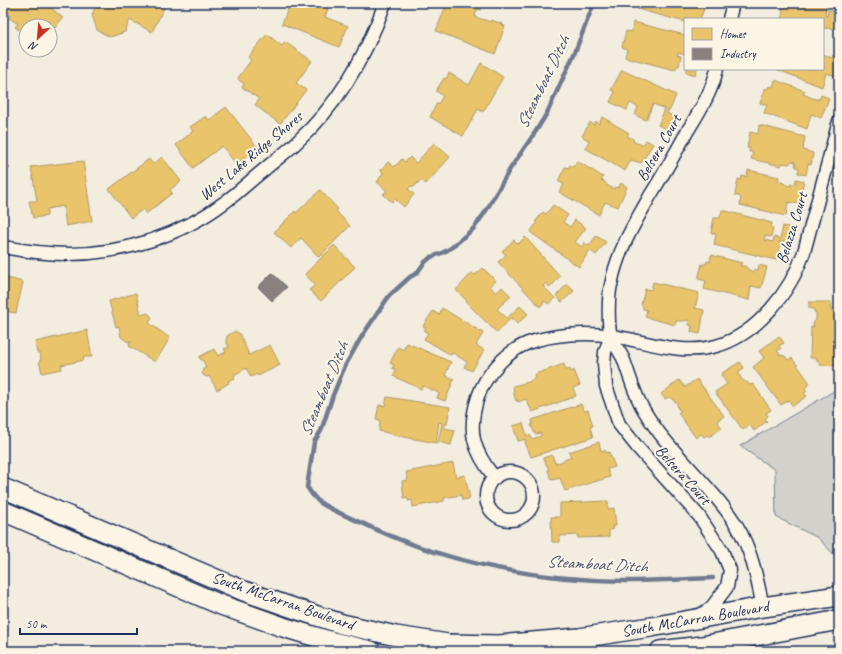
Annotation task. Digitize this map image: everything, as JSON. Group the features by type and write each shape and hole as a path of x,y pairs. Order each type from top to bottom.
{"main road":[{"name":"South McCarran Boulevard","path":"3,488 244,591 342,624 396,636 448,644 499,645 579,638 690,621 763,607 839,596"},
{"name":"South McCarran Boulevard","path":"3,511 221,605 283,627 333,642 371,651"},
{"path":"702,646 731,632 763,607"},
{"name":"South McCarran Boulevard","path":"660,651 702,646 839,620"}],"street":[{"name":"West Lake Ridge Shores","path":"3,247 37,252 70,254 104,251 134,245 166,234 194,222 224,203 298,142 322,117 344,89 359,64 375,32 385,3"},
{"path":"729,18 733,3"},
{"name":"Belsera Court","path":"717,70 715,79 704,104 629,233 619,256 610,286 609,312 611,336 622,357 636,396 644,411 665,440 726,510 743,536 752,560 763,607"},
{"name":"Belazza Court","path":"495,478 484,465 477,453 474,438 473,415 479,395 488,378 500,363 513,352 528,343 577,334 611,336 675,348 702,349 717,346 736,338 762,318 783,295 799,268 839,122"},
{"name":"Belsera Court","path":"611,336 605,352 604,363 606,386 619,424 638,448 699,516 722,551 730,570 727,587 711,608 690,621"}],"shaded area":[{"path":"839,388 839,560 818,538 776,517 775,470 740,446"}],"building: Homes":[{"path":"5,3 50,3 48,5 63,18 58,24 58,18 18,18 18,24 9,18 11,16 3,10 3,5"},
{"path":"97,3 154,3 164,8 152,32 130,20 125,32 110,37 97,30 92,15"},
{"path":"290,3 330,3 325,17 348,26 339,47 282,24"},
{"path":"447,3 481,3 481,10 477,9 475,17 491,22 491,20 505,26 495,54 436,31"},
{"path":"639,3 689,3 688,5 704,9 700,18 684,18 684,22 637,9"},
{"path":"783,3 826,3 825,16 827,16 828,10 838,11 839,3 839,29 824,28 824,18 782,18"},
{"path":"633,22 684,35 684,54 678,52 677,55 681,56 679,66 677,66 675,70 625,57 627,49 622,47 626,31 632,32"},
{"path":"267,34 282,46 285,42 312,61 296,83 306,90 280,124 255,105 259,99 242,87 244,84 238,78 251,60 248,57"},
{"path":"837,51 839,52 839,68 836,76 826,73 822,87 778,70 824,70 824,54 832,58 833,55 836,56"},
{"path":"481,63 503,77 483,112 478,109 463,136 430,117 437,103 438,104 443,96 436,91 449,73 469,85"},
{"path":"622,70 676,95 670,110 668,110 667,113 675,117 669,130 658,125 665,109 653,104 646,120 635,115 638,107 630,103 627,110 610,102 615,92 611,90"},
{"path":"686,70 697,70 695,75 686,72"},
{"path":"775,80 805,91 803,94 818,100 818,98 820,99 821,95 829,98 821,118 811,114 807,129 764,113 767,105 760,103 765,88 768,89 769,86 773,87"},
{"path":"226,107 258,148 236,164 222,146 193,168 176,145 193,131 190,127 206,116 209,120"},
{"path":"602,117 629,133 627,136 633,139 634,142 643,145 646,140 653,144 641,163 631,160 625,171 585,148 589,141 582,136 590,122 594,125 596,121 599,124"},
{"path":"759,125 805,137 803,150 813,153 811,165 808,164 806,175 798,173 799,168 796,167 795,162 792,161 789,164 782,163 781,166 751,159 753,152 749,152 750,148 747,148 750,132 758,134"},
{"path":"434,143 450,157 426,184 421,180 414,187 411,186 408,189 414,194 404,207 395,199 392,202 383,194 387,191 377,182 383,173 381,170 388,162 394,167 402,159 405,162 410,157 416,163"},
{"path":"162,157 181,181 170,190 172,193 146,214 143,209 131,218 109,189 149,159 153,164"},
{"path":"83,161 92,221 66,226 63,206 47,209 47,216 33,218 29,201 37,201 31,167"},
{"path":"577,161 603,177 601,180 608,186 614,189 615,187 618,188 621,183 627,187 618,207 605,202 599,215 559,192 564,185 558,181 565,167 568,168 570,165 573,167"},
{"path":"3,162 10,167 3,178"},
{"path":"748,170 779,177 778,181 791,186 791,183 795,185 796,179 804,181 798,204 788,202 786,216 740,205 741,197 735,195 738,179 741,180 742,176 747,177"},
{"path":"320,190 338,209 336,211 350,226 319,257 301,238 291,248 274,232 295,211 296,213"},
{"path":"553,205 568,215 563,222 570,227 575,220 586,228 575,242 582,247 584,242 589,246 596,236 606,242 596,255 590,250 579,267 530,232 537,223 535,222 543,212 546,214"},
{"path":"722,210 772,223 771,227 773,228 771,237 765,236 764,240 773,242 774,237 780,239 783,226 792,228 788,243 780,241 779,243 781,243 776,260 714,245 716,234 711,233 714,218 720,218"},
{"path":"525,237 560,276 550,288 546,283 543,286 555,298 548,304 545,301 540,307 498,262 506,255 502,251 514,240 518,244"},
{"path":"334,245 355,267 321,301 309,290 315,285 305,274"},
{"path":"711,255 742,263 740,266 745,266 754,272 754,269 758,270 759,265 767,267 761,288 751,286 749,300 704,289 706,281 698,279 702,264 706,264 707,261 710,262"},
{"path":"483,268 496,281 490,286 496,293 502,287 511,296 497,309 507,318 520,306 528,314 517,324 511,318 497,333 456,290 472,273 475,275"},
{"path":"3,277 23,282 16,313 3,311"},
{"path":"653,282 699,293 695,308 704,310 700,334 691,332 692,326 689,325 689,320 676,321 675,325 645,317 647,310 643,309 643,306 641,305 645,289 651,290"},
{"path":"567,284 574,291 562,302 556,296"},
{"path":"136,293 141,315 148,313 152,318 149,323 170,338 155,362 129,346 131,341 128,342 121,337 119,326 116,327 109,301"},
{"path":"809,302 831,302 831,311 839,311 839,358 837,358 836,366 820,365 820,362 817,362 817,358 810,358 811,327 814,327 813,324 816,319 816,312 814,312 814,309 809,308"},
{"path":"442,308 483,333 476,345 484,350 472,371 464,367 467,362 453,353 451,355 424,339 428,333 424,331 426,328 423,326 433,311 439,315"},
{"path":"87,330 92,357 83,357 84,360 61,365 62,369 42,373 39,361 41,360 40,353 37,353 35,342"},
{"path":"235,331 240,334 249,355 270,345 280,365 258,376 257,374 251,377 246,368 234,374 235,378 228,381 229,383 217,390 209,376 204,376 202,373 203,369 206,368 203,360 199,357 214,349 218,356 226,352 224,349 229,347 226,341 227,336"},
{"path":"779,336 784,343 779,346 781,349 777,350 780,355 785,356 788,360 792,358 810,383 805,388 807,391 804,393 807,396 793,406 788,400 781,405 753,367 764,358 759,351"},
{"path":"407,343 451,362 445,375 454,379 445,401 437,398 439,393 423,386 421,389 393,376 396,370 392,368 394,365 390,363 398,347 403,350"},
{"path":"740,362 744,368 738,372 742,380 750,385 753,384 771,410 766,413 768,416 765,419 767,421 754,431 750,425 743,430 715,392 727,384 721,375 723,374 722,373"},
{"path":"564,364 566,370 570,369 571,372 574,370 580,385 573,388 576,396 532,412 526,399 518,402 518,400 516,401 513,386 529,382 536,377 535,374"},
{"path":"697,379 724,416 717,421 722,428 709,437 707,435 704,437 701,434 696,438 678,413 681,411 678,409 677,403 669,397 665,399 661,394 679,380 685,387"},
{"path":"387,397 450,407 447,424 444,428 455,430 451,445 438,442 442,423 439,422 436,443 379,431 380,420 376,419 379,405 385,406"},
{"path":"581,404 584,411 588,410 593,426 590,427 593,437 531,457 525,442 526,439 518,441 513,426 523,423 527,436 530,435 532,439 541,436 541,433 535,434 531,425 533,424 532,420"},
{"path":"599,442 601,451 605,450 606,453 609,452 615,467 607,469 610,477 565,491 560,478 551,480 549,470 543,458 552,455 555,463 558,463 571,457 569,452"},
{"path":"453,463 456,477 465,475 470,499 462,500 461,495 444,498 444,501 413,507 412,500 408,501 408,497 404,498 402,481 408,480 406,472"},
{"path":"608,501 608,509 614,508 616,526 612,526 613,529 609,530 609,537 578,538 577,535 560,536 560,542 552,542 551,517 560,517 560,503"}],"building: Industry":[{"path":"272,273 287,287 272,301 258,287"}],"waterway":[{"name":"Steamboat Ditch","path":"594,3 575,52 547,113 510,169 486,211 474,228 451,248 431,257 424,263 417,273 410,277 389,296 362,336 345,366 333,395 321,431 314,442 307,487 318,501 327,507 393,537 457,559 490,567 523,573 591,580 636,581 713,578"}]}
